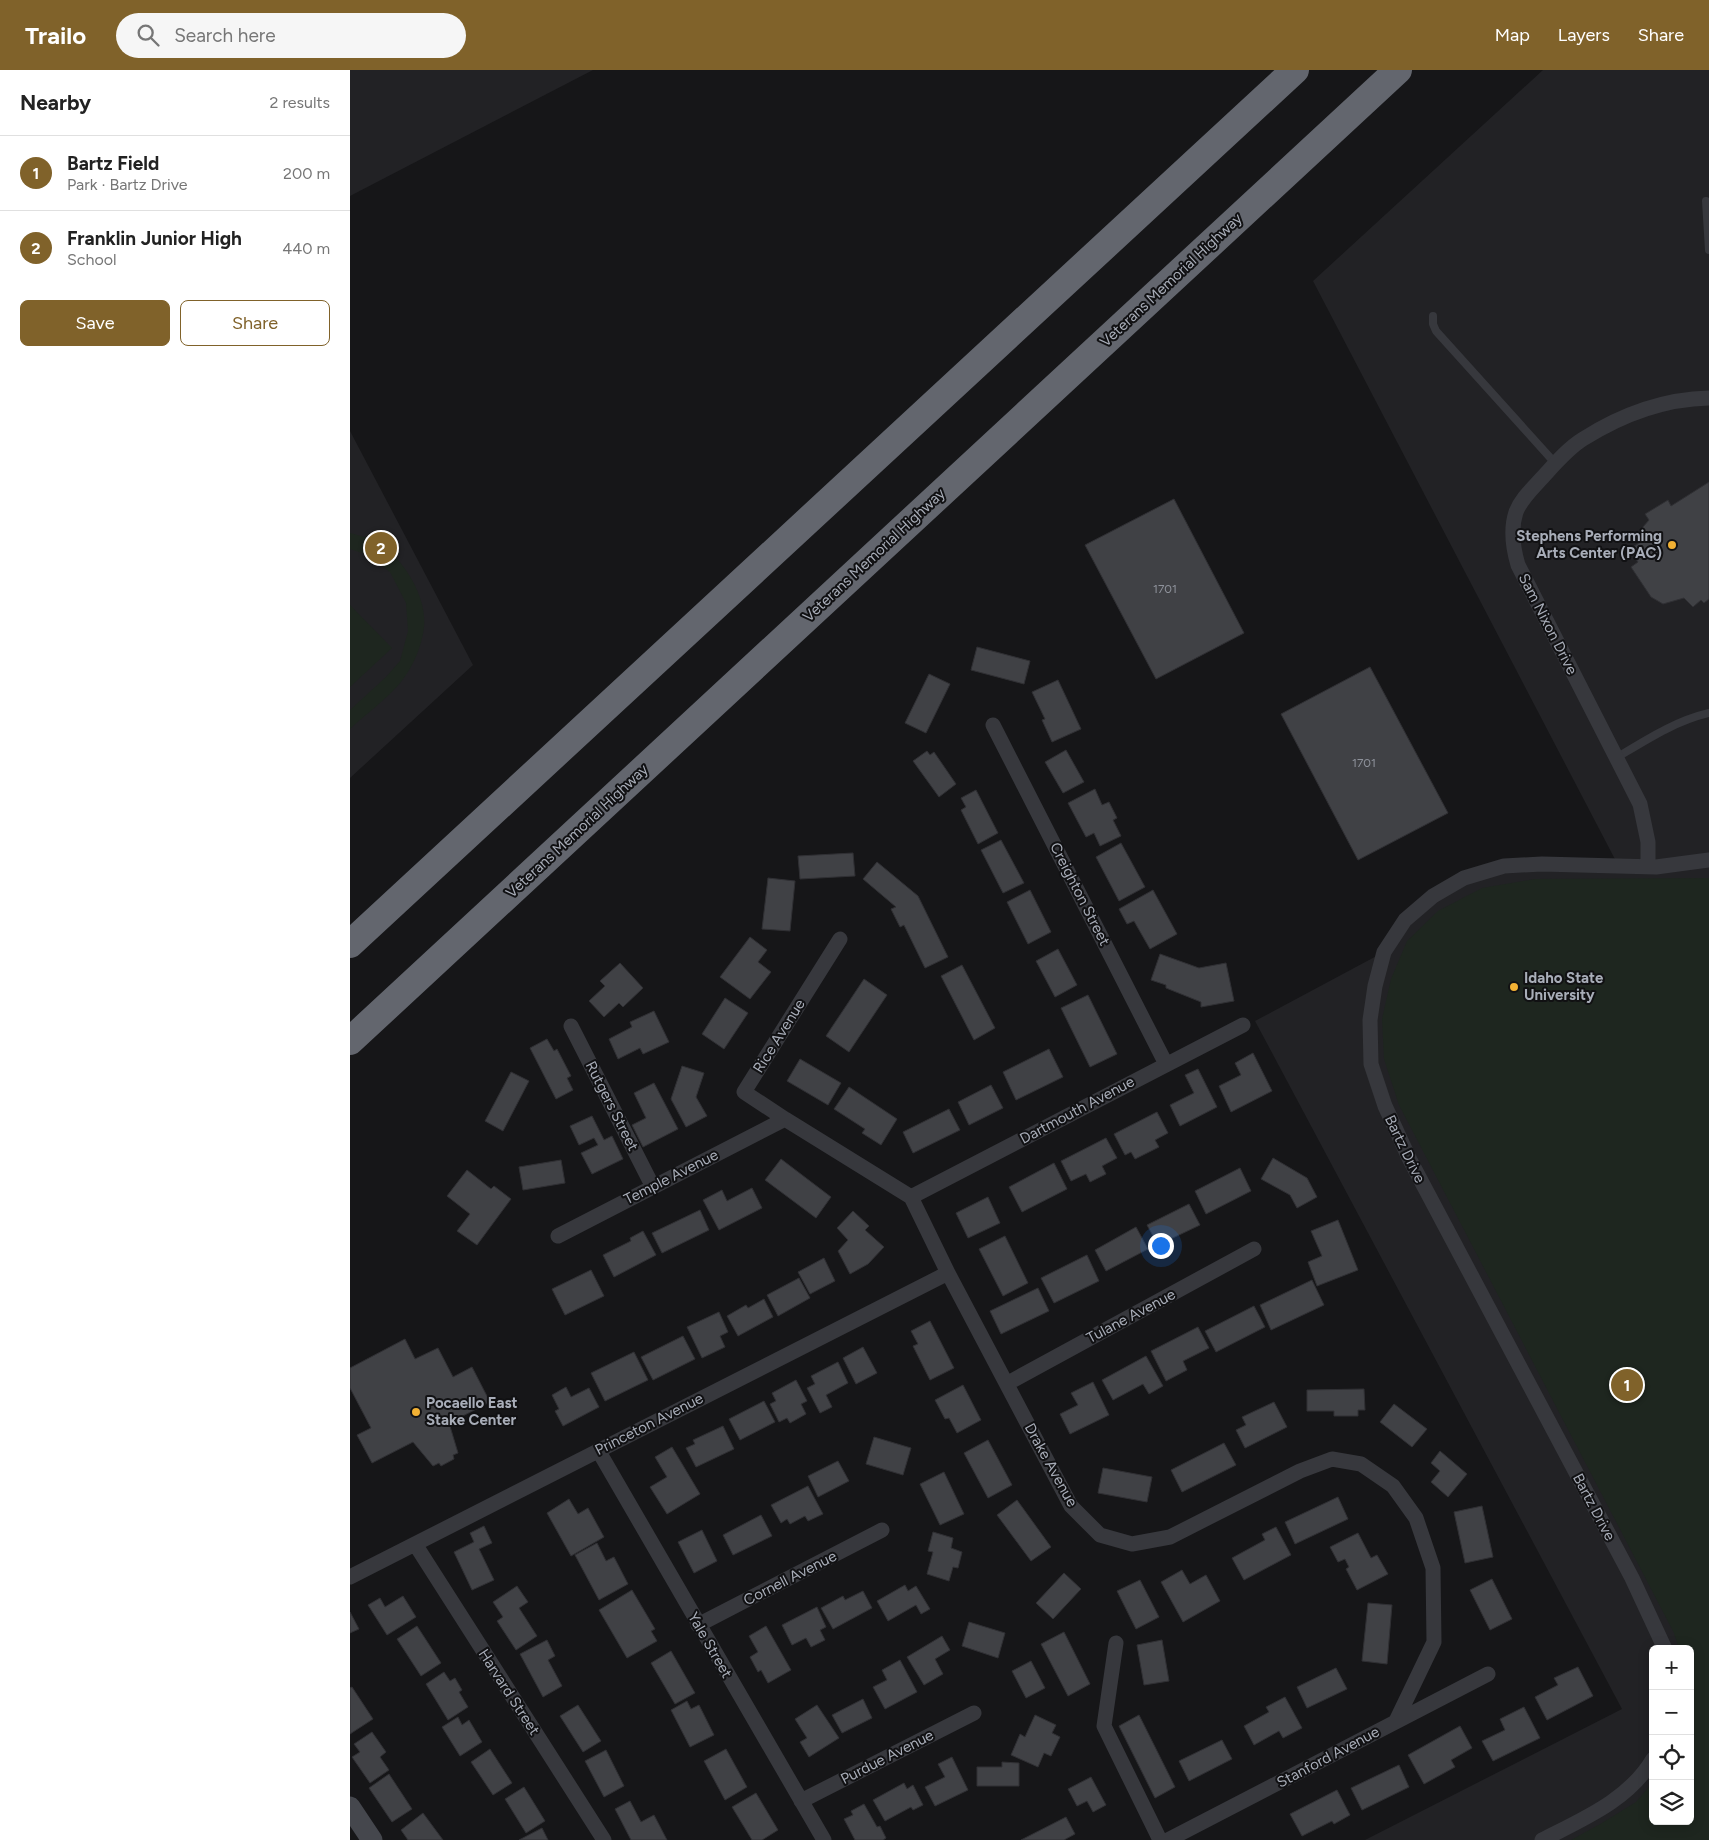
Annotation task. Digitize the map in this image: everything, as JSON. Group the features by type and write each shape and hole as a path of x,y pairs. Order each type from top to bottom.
{"highway":[{"path":"350,944 1295,70"},
{"name":"Veterans Memorial Highway","path":"350,1040 1398,70"}],"street":[{"name":"Sam Nixon Drive","path":"1648,866 1648,842 1640,804 1518,565 1512,547 1513,529 1516,513 1525,496 1556,463 1582,440 1615,421 1651,406 1694,398 1709,398"},
{"name":"Creighton Street","path":"994,725 1166,1064"},
{"name":"Bartz Drive","path":"1663,1645 1632,1578 1410,1160 1385,1106 1372,1064 1370,1020 1375,986 1384,952 1405,920 1433,896 1464,878 1504,866 1542,864 1648,866 1709,860"},
{"name":"Rice Avenue","path":"785,1119 744,1092 840,939"},
{"name":"Dartmouth Avenue","path":"910,1197 1243,1025"},
{"name":"Rutgers Street","path":"571,1026 652,1187"},
{"name":"Temple Avenue","path":"558,1236 785,1119"},
{"path":"785,1119 910,1197"},
{"name":"Drake Avenue","path":"910,1197 1071,1506 1100,1534 1132,1544 1170,1537 1300,1470 1332,1459 1361,1464 1393,1486 1416,1518 1433,1568 1434,1623 1434,1642 1396,1721"},
{"name":"Tulane Avenue","path":"1008,1383 1254,1249"},
{"name":"Princeton Avenue","path":"350,1577 948,1272"},
{"name":"Yale Street","path":"598,1450 824,1840"},
{"name":"Cornell Avenue","path":"698,1625 882,1530"},
{"name":"Harvard Street","path":"415,1544 604,1840"},
{"path":"1116,1643 1104,1726 1160,1840"},
{"name":"Stanford Avenue","path":"1168,1840 1488,1674"},
{"name":"Purdue Avenue","path":"800,1801 974,1713"},
{"path":"1542,1840 1602,1809 1628,1790 1649,1766"},
{"path":"350,1807 372,1840"}],"lane":[{"path":"1706,201 1709,250"},
{"path":"1433,316 1433,324 1436,331 1556,463"},
{"path":"1616,758 1651,737 1691,717 1709,712"}],"shaded area":[{"path":"350,70 593,70 350,196"},
{"name":"Idaho State University","path":"1543,70 1709,70 1709,1840 1365,1840 1622,1709 1255,1021 1384,952 1433,896 1504,866 1618,865 1313,281"},
{"path":"350,431 473,665 350,778"},
{"path":"350,533 375,541 402,565 419,595 424,617 424,627 419,649 401,682 350,729 350,710 386,677 400,661 408,631 406,603 390,572 368,555 350,549"},
{"path":"350,605 392,648 350,687"},
{"path":"1709,878 1709,1840 1571,1840 1636,1802 1649,1787 1649,1825 1694,1825 1694,1645 1678,1645 1674,1633 1399,1105 1384,1059 1382,1019 1391,979 1407,941 1438,911 1482,888 1535,879"}],"building":[{"name":"Stephens Performing Arts Center (PAC)","path":"1709,482 1709,599 1704,603 1701,600 1693,607 1684,598 1663,604 1651,597 1631,567 1638,562 1629,549 1641,542 1636,535 1649,520 1645,514 1668,500 1671,506"},
{"path":"1174,499 1244,633 1156,679 1085,545"},
{"path":"977,647 1030,661 1024,684 971,670"},
{"path":"1370,667 1448,813 1358,860 1281,714"},
{"path":"929,674 950,684 926,733 905,723"},
{"path":"1058,680 1081,729 1052,742 1042,720 1045,719 1032,692"},
{"path":"1066,750 1084,782 1063,793 1045,762"},
{"path":"927,751 930,755 934,752 956,784 939,797 913,761"},
{"path":"1095,789 1102,805 1109,802 1117,818 1113,820 1121,836 1100,846 1094,833 1086,837 1068,803"},
{"path":"976,790 998,833 978,844 961,810 966,807 961,798"},
{"path":"1001,840 1024,883 1003,893 981,850"},
{"path":"1121,843 1145,887 1119,901 1096,857"},
{"path":"853,853 855,876 800,879 798,856"},
{"path":"877,862 918,896 948,957 925,968 904,925 900,927 891,909 896,907 863,879"},
{"path":"768,878 795,881 790,931 762,929"},
{"path":"1030,890 1051,932 1028,944 1007,902"},
{"path":"1153,890 1177,934 1150,949 1134,921 1127,924 1119,909"},
{"path":"750,937 767,950 758,962 771,972 750,999 720,977"},
{"path":"1058,949 1077,985 1055,997 1036,961"},
{"path":"1160,954 1199,968 1226,963 1234,1001 1201,1007 1201,1002 1151,980"},
{"path":"620,963 643,988 623,1007 619,1003 604,1017 589,1001 605,986 600,981"},
{"path":"962,965 995,1028 974,1040 941,976"},
{"path":"864,979 887,995 849,1052 826,1036"},
{"path":"1088,995 1117,1054 1090,1067 1061,1008"},
{"path":"725,998 748,1013 724,1049 702,1034"},
{"path":"654,1011 669,1042 643,1054 640,1048 618,1059 609,1039 632,1027 630,1022"},
{"path":"547,1039 554,1051 557,1049 571,1076 567,1078 573,1090 556,1099 530,1048"},
{"path":"1049,1049 1063,1077 1016,1100 1003,1072"},
{"path":"1253,1053 1272,1091 1231,1112 1219,1086 1241,1075 1235,1063"},
{"path":"800,1059 841,1083 828,1105 787,1081"},
{"path":"682,1066 704,1073 696,1097 707,1116 686,1127 671,1099"},
{"path":"1198,1069 1217,1107 1180,1126 1170,1105 1194,1093 1185,1075"},
{"path":"511,1072 529,1081 503,1131 485,1121"},
{"path":"654,1083 678,1129 643,1147 632,1125 646,1118 634,1093"},
{"path":"991,1085 1003,1108 969,1125 958,1102"},
{"path":"849,1087 897,1119 881,1145 862,1133 865,1129 834,1109"},
{"path":"949,1109 960,1130 913,1153 903,1132"},
{"path":"1157,1112 1168,1133 1155,1140 1159,1147 1135,1159 1131,1152 1125,1155 1114,1134"},
{"path":"592,1116 604,1140 612,1136 623,1159 592,1174 581,1153 598,1145 594,1138 579,1145 570,1126"},
{"path":"1106,1138 1117,1158 1102,1166 1106,1174 1090,1182 1086,1174 1071,1181 1061,1161"},
{"path":"1273,1158 1307,1178 1317,1197 1297,1208 1290,1195 1261,1179"},
{"path":"781,1159 831,1197 816,1218 765,1180"},
{"path":"561,1160 565,1183 523,1190 519,1167"},
{"path":"1054,1163 1067,1189 1022,1212 1009,1187"},
{"path":"1240,1168 1251,1191 1206,1214 1195,1191"},
{"path":"467,1170 491,1189 494,1186 511,1199 477,1245 457,1231 470,1214 447,1196"},
{"path":"752,1188 762,1208 719,1230 703,1200 722,1190 727,1201"},
{"path":"988,1197 1000,1223 968,1238 956,1213"},
{"path":"1189,1204 1200,1225 1158,1245 1147,1225"},
{"path":"700,1210 709,1230 662,1253 652,1233"},
{"path":"853,1211 869,1226 865,1230 884,1247 868,1264 850,1274 838,1251 848,1240 837,1228"},
{"path":"1338,1220 1358,1270 1317,1286 1308,1262 1322,1256 1311,1231"},
{"path":"1136,1227 1148,1249 1106,1271 1095,1250"},
{"path":"643,1231 656,1255 614,1277 603,1255 631,1241 630,1238"},
{"path":"1005,1236 1028,1283 1003,1296 979,1249"},
{"path":"1087,1255 1099,1281 1054,1303 1041,1278"},
{"path":"824,1258 835,1281 810,1294 798,1272"},
{"path":"591,1270 604,1296 565,1315 552,1289"},
{"path":"799,1278 810,1298 778,1316 767,1295"},
{"path":"1312,1280 1324,1305 1271,1330 1260,1305"},
{"path":"1038,1288 1049,1311 1001,1334 990,1311"},
{"path":"764,1299 773,1317 738,1336 727,1316 746,1305 748,1308"},
{"path":"1254,1306 1265,1327 1216,1352 1205,1331"},
{"path":"719,1312 728,1332 720,1336 725,1347 702,1358 687,1327"},
{"path":"930,1321 954,1368 930,1380 913,1346 918,1344 911,1331"},
{"path":"1198,1327 1209,1348 1183,1361 1187,1370 1166,1381 1151,1351"},
{"path":"683,1336 695,1359 653,1380 641,1357"},
{"name":"Pocaello East Stake Center","path":"405,1339 415,1359 438,1348 453,1377 472,1367 490,1402 449,1423 458,1453 453,1455 454,1459 441,1466 439,1463 433,1466 413,1442 372,1463 357,1435 371,1428 350,1388 350,1368"},
{"path":"863,1347 877,1373 856,1384 843,1358"},
{"path":"634,1352 648,1380 605,1401 591,1373"},
{"path":"1146,1356 1163,1386 1149,1394 1143,1384 1113,1400 1102,1380"},
{"path":"838,1362 848,1383 826,1395 832,1407 820,1413 807,1388 815,1384 811,1376"},
{"path":"796,1380 807,1401 801,1404 806,1414 790,1423 787,1418 779,1422 770,1404 776,1401 772,1393"},
{"path":"1093,1382 1109,1415 1070,1434 1060,1414 1078,1405 1071,1393"},
{"path":"963,1385 981,1420 957,1433 949,1418 945,1419 935,1400"},
{"path":"566,1387 571,1397 589,1388 599,1407 563,1426 555,1411 559,1409 552,1395"},
{"path":"1364,1389 1365,1410 1358,1410 1358,1416 1334,1416 1334,1411 1307,1411 1307,1390"},
{"path":"764,1401 775,1422 740,1440 729,1419"},
{"path":"1274,1402 1287,1427 1245,1448 1236,1430 1246,1425 1242,1417"},
{"path":"1394,1404 1427,1429 1412,1447 1380,1422"},
{"path":"723,1426 734,1449 696,1467 686,1448 695,1444 693,1440"},
{"path":"874,1437 911,1448 903,1475 866,1464"},
{"path":"988,1440 1012,1485 988,1498 964,1453"},
{"path":"1224,1443 1236,1465 1182,1492 1171,1470"},
{"path":"672,1447 700,1494 667,1514 650,1487 667,1477 655,1457"},
{"path":"1440,1451 1467,1474 1448,1497 1431,1482 1440,1471 1431,1463"},
{"path":"838,1461 849,1481 818,1497 808,1476"},
{"path":"1103,1468 1152,1477 1147,1502 1098,1493"},
{"path":"944,1472 964,1514 940,1525 920,1484"},
{"path":"808,1486 823,1514 808,1521 805,1516 790,1524 787,1519 781,1523 771,1505"},
{"path":"1338,1497 1348,1519 1295,1544 1285,1522"},
{"path":"569,1499 578,1514 588,1508 604,1537 571,1556 547,1513"},
{"path":"1017,1500 1051,1547 1031,1561 997,1515"},
{"path":"1482,1506 1493,1557 1465,1563 1454,1512"},
{"path":"761,1515 772,1536 733,1555 723,1535"},
{"path":"484,1526 492,1543 479,1549 494,1580 472,1590 454,1552 474,1542 470,1533"},
{"path":"1276,1527 1291,1555 1244,1580 1232,1558 1265,1540 1262,1534"},
{"path":"702,1530 717,1561 694,1573 678,1542"},
{"path":"933,1532 953,1538 951,1548 962,1552 958,1568 953,1567 949,1581 927,1574 933,1552 928,1551"},
{"path":"1358,1533 1371,1558 1377,1555 1388,1574 1357,1590 1346,1569 1349,1567 1345,1559 1338,1562 1330,1547"},
{"path":"597,1543 606,1561 614,1557 628,1584 599,1600 575,1555"},
{"path":"1182,1570 1190,1584 1206,1575 1220,1601 1183,1622 1161,1582"},
{"path":"1064,1573 1081,1589 1053,1619 1036,1603"},
{"path":"1492,1579 1512,1619 1490,1630 1470,1590"},
{"path":"1140,1580 1159,1617 1136,1629 1117,1591"},
{"path":"905,1585 908,1591 916,1586 930,1609 921,1614 916,1605 888,1621 877,1601"},
{"path":"517,1586 528,1602 519,1608 537,1636 516,1650 497,1621 503,1617 493,1602"},
{"path":"632,1590 655,1629 651,1631 657,1641 627,1658 599,1610"},
{"path":"863,1591 872,1608 833,1629 821,1608 843,1596 845,1600"},
{"path":"403,1596 416,1617 387,1635 368,1605 380,1598 385,1607"},
{"path":"1368,1603 1392,1605 1387,1664 1362,1661"},
{"path":"817,1607 826,1627 820,1630 825,1640 811,1647 806,1638 792,1645 782,1625"},
{"path":"350,1612 359,1629 350,1633"},
{"path":"969,1622 1005,1633 998,1658 962,1646"},
{"path":"417,1626 441,1663 421,1676 397,1639"},
{"path":"766,1626 791,1670 768,1683 761,1670 758,1672 750,1657 758,1652 749,1636"},
{"path":"1064,1632 1090,1684 1068,1696 1041,1644"},
{"path":"942,1636 950,1650 935,1659 943,1674 924,1685 907,1657"},
{"path":"547,1640 555,1656 548,1660 562,1686 543,1697 520,1654"},
{"path":"1162,1640 1169,1681 1144,1685 1137,1645"},
{"path":"671,1651 695,1693 675,1704 651,1663"},
{"path":"900,1660 917,1692 885,1709 873,1687 887,1680 882,1670"},
{"path":"1031,1661 1045,1688 1026,1698 1012,1671"},
{"path":"1578,1667 1593,1696 1547,1720 1535,1697 1558,1685 1554,1678"},
{"path":"1336,1668 1347,1689 1307,1708 1297,1687"},
{"path":"444,1672 450,1681 455,1678 462,1690 459,1692 468,1707 448,1720 426,1684"},
{"path":"352,1687 373,1719 350,1734 350,1688"},
{"path":"1285,1697 1302,1728 1283,1738 1279,1731 1254,1745 1244,1726 1269,1712 1266,1707"},
{"path":"863,1699 872,1718 842,1733 832,1715"},
{"path":"687,1701 691,1709 699,1705 714,1735 690,1747 671,1710"},
{"path":"578,1705 601,1741 583,1752 560,1716"},
{"path":"817,1705 839,1738 809,1757 800,1742 807,1738 795,1719"},
{"path":"1524,1707 1540,1738 1493,1761 1482,1741 1505,1730 1500,1719"},
{"path":"1035,1715 1056,1725 1052,1733 1060,1737 1051,1756 1044,1753 1038,1767 1011,1755 1020,1734 1025,1737"},
{"path":"1139,1715 1175,1787 1155,1798 1119,1726"},
{"path":"458,1717 462,1725 469,1720 482,1742 460,1756 442,1727"},
{"path":"1460,1726 1472,1748 1451,1760 1455,1767 1424,1784 1408,1755"},
{"path":"372,1732 386,1752 380,1757 389,1770 370,1783 352,1757 360,1752 354,1744"},
{"path":"1222,1740 1232,1759 1189,1781 1179,1761"},
{"path":"490,1749 512,1783 493,1795 471,1762"},
{"path":"726,1749 747,1787 725,1800 704,1761"},
{"path":"606,1750 624,1786 604,1797 585,1761"},
{"path":"952,1757 968,1790 935,1806 925,1787 945,1777 938,1764"},
{"path":"1002,1762 1019,1763 1019,1786 977,1786 977,1767 1002,1767"},
{"path":"1399,1765 1409,1787 1362,1810 1351,1788"},
{"path":"389,1774 412,1809 392,1822 369,1788"},
{"path":"1091,1777 1106,1805 1093,1812 1087,1801 1077,1806 1068,1789"},
{"path":"904,1783 907,1789 913,1785 923,1805 913,1810 911,1807 885,1821 873,1800"},
{"path":"524,1787 545,1821 526,1833 505,1799"},
{"path":"1337,1790 1350,1815 1334,1824 1332,1821 1302,1836 1290,1814"},
{"path":"756,1793 778,1830 762,1840 752,1840 732,1807"},
{"path":"630,1801 641,1822 654,1815 667,1840 631,1840 615,1809"},
{"path":"864,1804 877,1827 880,1826 886,1838 883,1840 855,1840 844,1819 853,1815 851,1811"},
{"path":"423,1813 443,1840 408,1840 401,1830"},
{"path":"1066,1817 1075,1834 1064,1840 1021,1840"},
{"path":"542,1828 548,1840 519,1840"}],"place":[{"name":"Stephens Performing Arts Center (PAC)","path":"1672,545"},
{"name":"Franklin Junior High","path":"381,548"},
{"name":"Idaho State University","path":"1514,987"},
{"name":"Bartz Field","path":"1627,1385"},
{"name":"Pocaello East Stake Center","path":"416,1412"}]}
